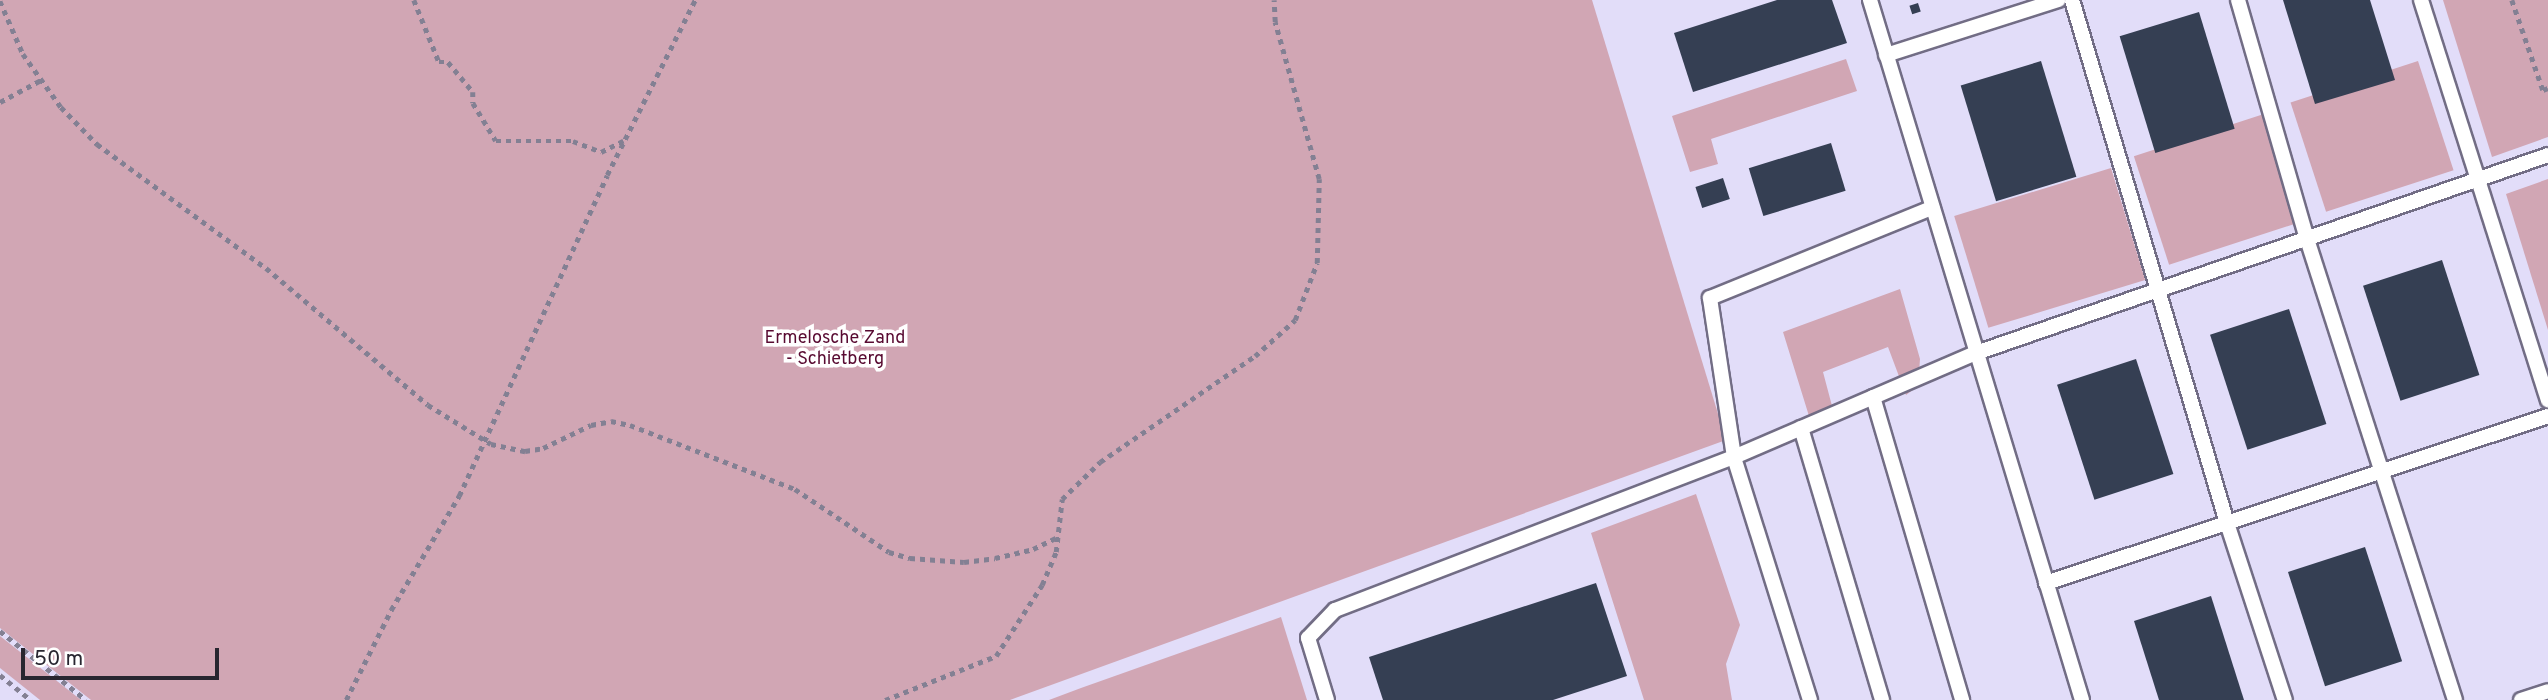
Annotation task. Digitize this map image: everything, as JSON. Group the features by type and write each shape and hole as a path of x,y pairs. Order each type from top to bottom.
{"lane":[{"path":"1870,0 2082,700"},
{"path":"1886,55 2058,0"},
{"path":"2072,0 2227,523 2285,700"},
{"path":"2238,0 2307,239 2455,700"},
{"path":"2421,0 2548,400"},
{"path":"1327,700 1308,638 1335,610 1734,457 1976,353 2548,155"},
{"path":"1810,700 1734,457 1710,298 1932,208"},
{"path":"1873,397 1962,700"},
{"path":"2046,583 2548,416"},
{"path":"1801,428 1882,700"},
{"path":"2521,700 2548,692"}],"path":[{"path":"414,0 439,62 448,62 473,92 473,103 496,141 573,141 601,152 628,134"},
{"path":"346,700 391,610 459,496 628,134 695,0"},
{"path":"885,700 996,656 1042,585 1058,537 1062,499 1100,463 1255,356 1295,320 1317,263 1319,179 1275,22 1274,0"},
{"path":"2512,0 2543,90 2548,88"},
{"path":"0,1 23,54 41,80 96,144 266,268 428,405 484,440 526,451 543,448 591,425 611,421 630,425 782,483 889,552 910,558 964,562 995,558 1033,550 1058,537"},
{"path":"0,102 41,80"},
{"path":"0,631 86,700"},
{"path":"0,675 31,700"}],"green space":[{"name":"Ermelosche Zand - Schietberg","path":"0,0 1592,0 1726,440 1010,700 91,700 0,628"},
{"path":"2443,0 2548,0 2548,137 2492,157"},
{"path":"1846,59 1857,91 1711,139 1718,164 1690,172 1672,116"},
{"path":"2418,61 2454,170 2326,212 2291,102"},
{"path":"2267,113 2302,221 2169,265 2134,156"},
{"path":"2111,168 2145,280 1988,328 1954,216"},
{"path":"2548,179 2548,330 2506,194"},
{"path":"1900,289 1920,359 1918,386 1906,395 1888,347 1823,372 1836,421 1813,429 1783,332"},
{"path":"1696,494 1740,625 1726,664 1732,700 1644,700 1591,533"},
{"path":"1281,617 1307,700 1049,700 1081,688"},
{"path":"0,636 81,700 40,700 0,668"}],"building":[{"path":"1777,0 1832,0 1847,43 1693,92 1674,33"},
{"path":"2283,0 2370,0 2395,80 2315,104"},
{"path":"1918,3 1921,12 1912,14 1909,6"},
{"path":"2199,12 2235,129 2155,153 2120,36"},
{"path":"2041,61 2076,177 1996,201 1961,86"},
{"path":"1831,143 1846,191 1763,216 1749,168"},
{"path":"1723,178 1730,199 1702,208 1695,187"},
{"path":"2442,260 2479,375 2400,401 2363,286"},
{"path":"2289,309 2326,424 2247,450 2210,335"},
{"path":"2136,359 2173,474 2094,500 2057,385"},
{"path":"2365,547 2402,661 2325,686 2288,572"},
{"path":"1596,583 1627,676 1553,700 1383,700 1369,657"},
{"path":"2211,596 2244,700 2159,700 2134,621"}]}
